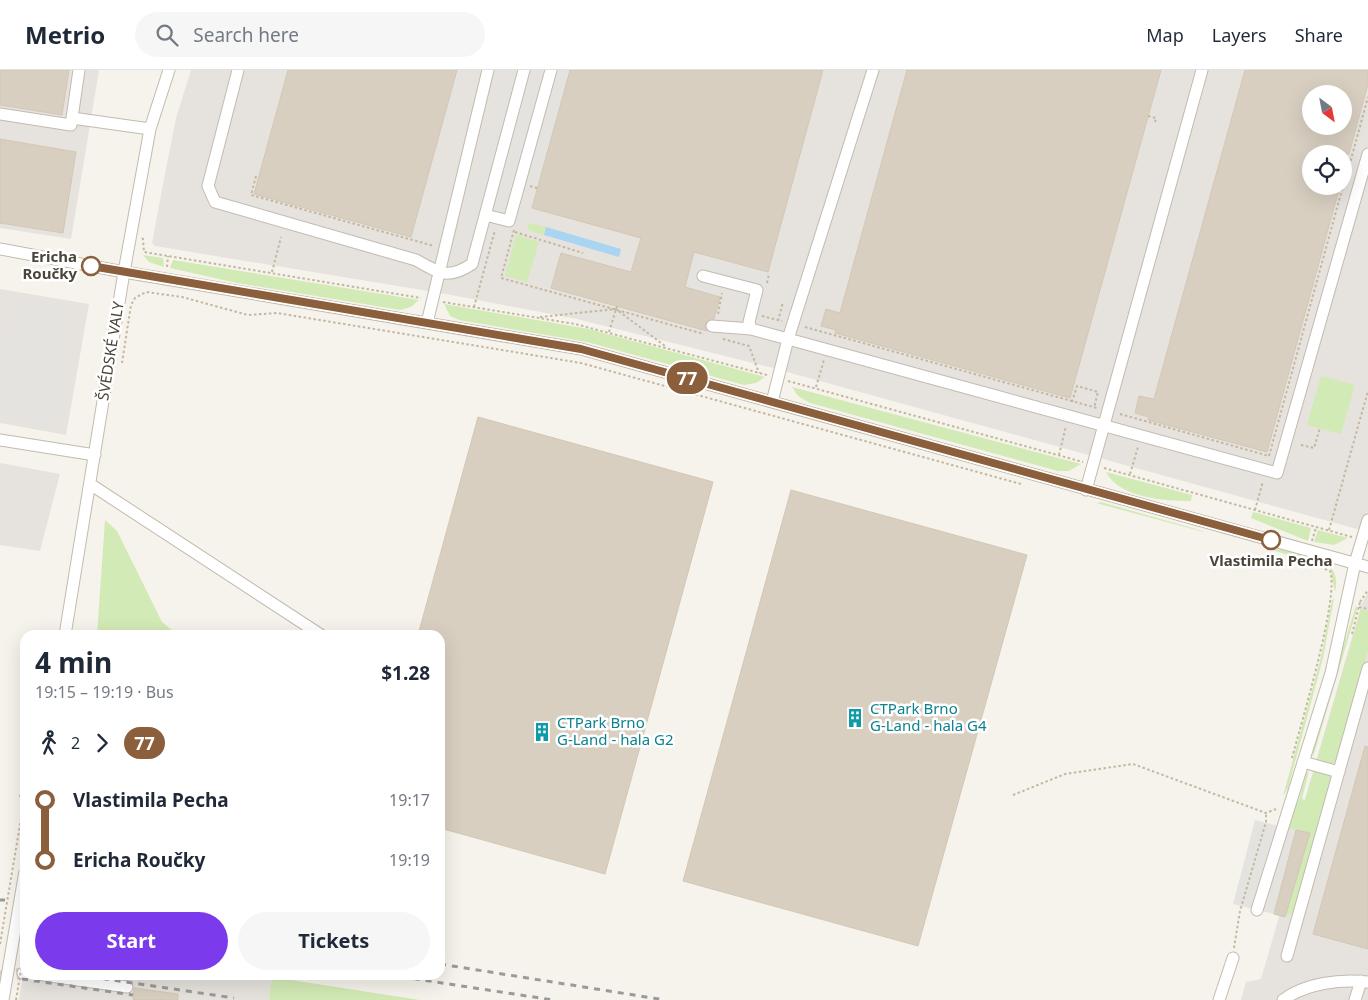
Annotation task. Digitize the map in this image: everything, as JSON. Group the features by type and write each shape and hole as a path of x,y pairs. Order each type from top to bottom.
{"street":[{"path":"0,114 70,125 79,70"},
{"name":"ŠVÉDSKÉ VALY","path":"66,630 124,272 150,130 169,70"},
{"path":"238,70 208,186 215,202 416,260 439,273 459,273 472,264 524,70"},
{"path":"427,323 488,70"},
{"path":"485,215 509,221 552,70"},
{"path":"772,402 788,339 873,70"},
{"path":"1086,490 1202,70"},
{"path":"72,118 150,130"},
{"path":"713,326 788,339 1277,473 1368,154"},
{"path":"0,249 124,272 581,349 1086,490 1192,517 1368,566"},
{"path":"702,276 757,290 749,322 751,334"},
{"path":"0,440 95,454"},
{"path":"90,484 314,630"},
{"path":"1257,910 1331,673 1355,563 1368,520"},
{"path":"1287,956 1368,668"},
{"path":"1303,762 1339,772"},
{"path":"3,1000 20,900"},
{"path":"1219,1000 1233,958"},
{"path":"78,980 127,987"},
{"path":"1283,1000 1292,993 1339,981 1365,982 1355,1000"}],"path":[{"path":"1352,156 1368,97"},
{"path":"1148,116 1156,118 1155,122"},
{"path":"256,176 251,196 434,246"},
{"path":"527,186 537,188"},
{"path":"1267,463 1269,449 1341,195"},
{"path":"516,223 501,278 616,308 712,336 713,326 724,294 716,292"},
{"path":"474,307 496,227"},
{"path":"505,230 583,253"},
{"path":"132,236 143,238 144,252 537,317 609,332 1363,540"},
{"path":"272,272 281,237"},
{"path":"122,364 131,305 134,298 146,292 182,297 248,315 277,313 580,363 1028,486"},
{"path":"778,321 783,302"},
{"path":"609,332 616,308"},
{"path":"537,317 616,308 667,348"},
{"path":"757,315 784,322"},
{"path":"805,328 1066,398 1073,402 1096,408 1098,392 1077,386 1073,395 1073,402"},
{"path":"751,334 749,346 759,373"},
{"path":"721,338 749,346"},
{"path":"816,388 826,356"},
{"path":"1329,530 1368,391"},
{"path":"1120,414 1269,456"},
{"path":"1059,455 1067,423"},
{"path":"1301,445 1314,448 1320,428"},
{"path":"1130,475 1139,442"},
{"path":"1255,510 1264,477"},
{"path":"1311,546 1316,527"},
{"path":"1290,762 1316,670 1332,587 1330,572 1316,565"},
{"path":"1352,600 1360,602 1368,590"},
{"path":"1359,606 1368,609"},
{"path":"1013,795 1065,774 1133,764 1266,813 1290,804"},
{"path":"1233,958 1240,912 1266,822 1266,813"},
{"path":"0,944 20,825"},
{"path":"16,1000 20,976"}],"shaded area":[{"path":"0,70 99,70 71,239 0,228"},
{"path":"191,70 1368,70 1368,532 769,367 577,319 446,294 155,246 152,243 176,118"},
{"path":"507,70 570,70 539,182 527,179 513,230 495,226 484,263 455,256"},
{"path":"694,252 771,273 756,324 735,319 739,301 685,287"},
{"path":"0,289 89,304 66,435 0,423"},
{"path":"16,298 69,308 53,424 0,416"},
{"path":"0,333 6,334 0,370"},
{"path":"0,463 60,474 40,551 0,545"},
{"path":"1368,592 1368,1000 1241,1000 1246,982 1261,979 1310,809 1303,806 1362,603"},
{"path":"1255,820 1296,830 1274,914 1233,904"},
{"path":"22,980 272,980 269,1000 19,1000"}],"green space":[{"path":"529,223 546,227 544,235 527,230"},
{"path":"516,235 539,242 527,282 505,276"},
{"path":"143,255 163,258 164,267 149,262"},
{"path":"173,260 419,300 411,307 400,310 237,283 170,268"},
{"path":"444,304 589,329 765,377 756,383 744,385 587,342 459,320 450,316"},
{"path":"1321,376 1355,385 1341,434 1307,425"},
{"path":"792,387 1081,464 1069,471 1058,471 810,403 798,396"},
{"path":"1106,472 1192,495 1191,501 1156,499 1132,493 1112,481"},
{"path":"1101,502 1203,531 1204,532 1096,503"},
{"path":"1253,512 1311,528 1308,541 1251,518"},
{"path":"105,520 117,531 162,622 172,630 97,630"},
{"path":"1318,530 1348,538 1334,545 1314,542"},
{"path":"1266,548 1305,552 1301,559"},
{"path":"1312,553 1332,568 1336,579 1335,592 1330,568 1311,562"},
{"path":"1334,598 1323,658 1288,788 1283,796 1321,657 1332,600"},
{"path":"1356,605 1357,609 1313,757 1312,750"},
{"path":"1361,609 1368,611 1368,650 1338,760 1332,764 1317,760"},
{"path":"1314,770 1328,774 1332,778 1296,910 1285,917 1310,833 1286,828 1299,799 1306,774 1309,771 1302,799 1305,800"},
{"path":"272,980 291,980 420,1000 269,1000"}],"water":[{"path":"546,227 621,249 619,257 544,235"}],"building":[{"path":"0,70 69,70 62,115 0,105"},
{"path":"288,70 457,70 411,237 254,194"},
{"path":"570,70 823,70 768,272 694,252 685,287 720,297 714,319 706,322 707,331 551,288 561,253 631,272 641,238 532,208"},
{"path":"907,70 1161,70 1070,398 835,333 836,330 821,326 826,309 840,313"},
{"path":"1245,70 1368,70 1368,84 1351,145 1302,145 1302,195 1338,195 1267,452 1148,420 1149,417 1135,413 1139,396 1154,399"},
{"path":"0,139 76,152 63,233 0,223"},
{"name":"CTPark Brno G-Land - hala G2","path":"478,417 713,482 605,874 445,829 445,630 419,630"},
{"name":"CTPark Brno G-Land - hala G4","path":"791,490 1027,555 918,946 683,881"},
{"path":"1365,746 1368,747 1368,949 1313,934"},
{"path":"1296,830 1310,833 1285,917 1274,914"},
{"path":"134,988 178,994 178,1000 133,1000"}],"tunnel":[{"path":"0,976 20,973"}],"railway":[{"path":"0,900 5,900"},
{"path":"445,965 665,1000"},
{"path":"29,980 133,995"},
{"path":"113,980 234,998"},
{"path":"423,980 553,1000"}],"bus line":[{"name":"77","path":"91,266 581,349 1271,540"}],"place":[{"name":"Ericha Roučky","path":"91,266"},
{"name":"Vlastimila Pecha","path":"1271,540"},
{"name":"CTPark Brno G-Land - hala G4","path":"855,718"},
{"name":"CTPark Brno G-Land - hala G2","path":"542,732"}]}
